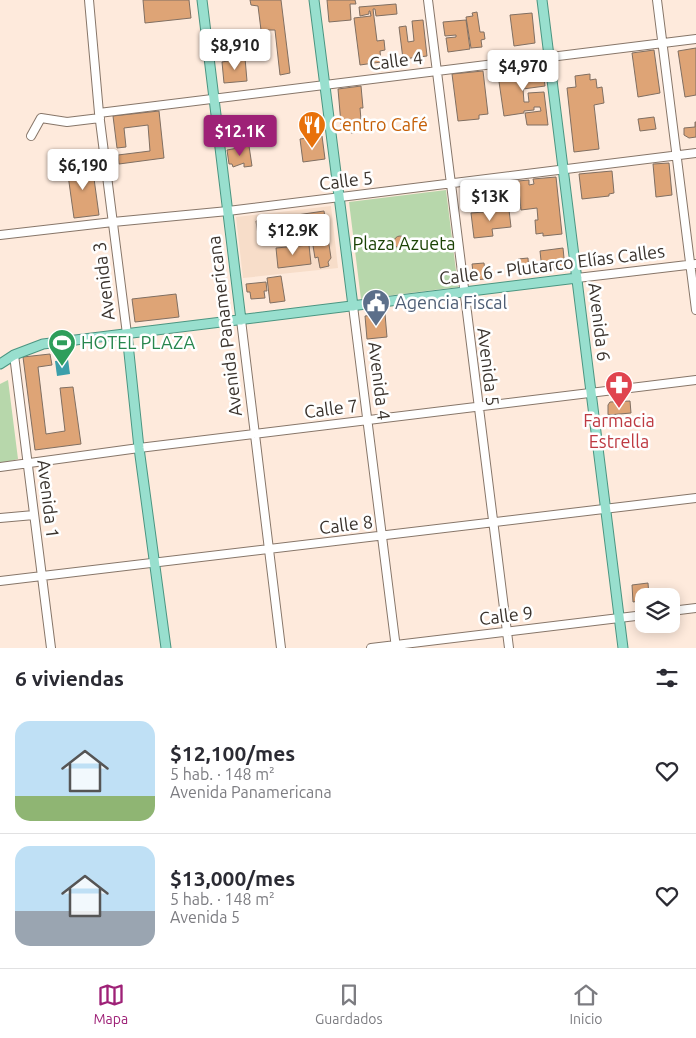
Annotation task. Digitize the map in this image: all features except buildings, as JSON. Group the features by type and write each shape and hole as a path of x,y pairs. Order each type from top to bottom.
{"main road":[{"name":"Avenida Panamericana","path":"202,0 240,320"},
{"name":"Avenida 4","path":"314,0 353,306"},
{"name":"Avenida 6","path":"542,0 623,648"},
{"name":"Calle 6 - Plutarco Elías Calles","path":"0,364 14,355 43,344 577,278"},
{"name":"Avenida 3","path":"127,334 139,448 166,648"}],"street":[{"name":"Avenida 3","path":"89,0 100,116 127,334"},
{"name":"Avenida 5","path":"428,0 509,648"},
{"path":"657,0 676,155 693,264 696,310"},
{"name":"Calle 4","path":"31,136 42,118 68,122 214,99 696,39"},
{"name":"Calle 5","path":"0,235 228,211 696,153"},
{"name":"Calle 6 - Plutarco Elías Calles","path":"577,278 693,264"},
{"name":"Avenida 4","path":"353,306 396,646"},
{"name":"Avenida Panamericana","path":"240,320 281,648"},
{"name":"Avenida 1","path":"14,355 51,648"},
{"name":"Calle 7","path":"0,467 139,448 696,380"},
{"name":"Calle 8","path":"0,581 696,498"},
{"path":"0,518 34,515"},
{"path":"680,610 696,608"},
{"name":"Calle 9","path":"372,648 635,616"}],"shaded area":[{"path":"331,206 338,268 243,278 236,217"}],"green space":[{"name":"Plaza Azueta","path":"446,190 458,287 361,299 349,202"},
{"path":"8,380 18,459 0,464 0,384"}],"water":[{"name":"HOTEL PLAZA","path":"68,359 70,374 57,376 55,361"}],"place":[{"name":"Centro Café","path":"312,149"},
{"name":"Agencia Fiscal","path":"376,327"},
{"name":"HOTEL PLAZA","path":"62,367"},
{"name":"Farmacia Estrella","path":"619,409"}]}
